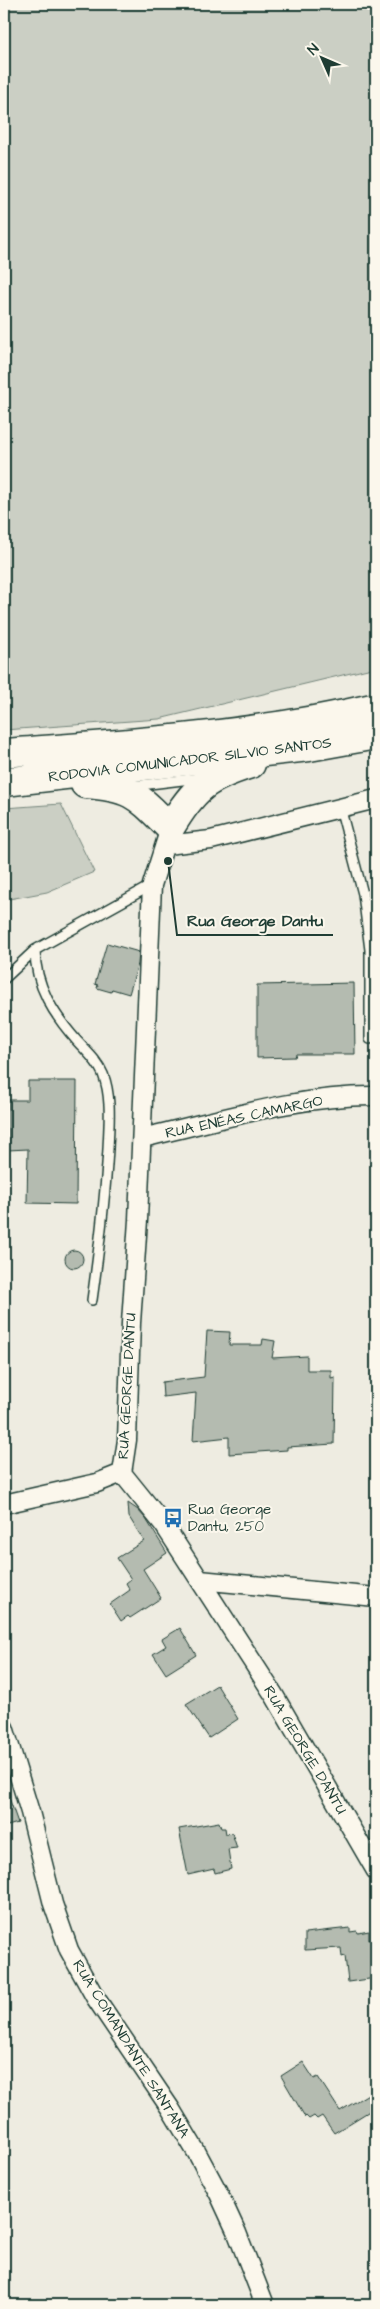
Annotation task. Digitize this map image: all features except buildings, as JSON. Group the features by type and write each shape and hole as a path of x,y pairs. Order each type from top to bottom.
{"highway":[{"name":"RODOVIA COMUNICADOR SILVIO SANTOS","path":"4,753 138,743 252,730 376,708"},
{"name":"RODOVIA COMUNICADOR SILVIO SANTOS","path":"15,781 309,747 376,735"},
{"path":"15,781 115,786 140,799 168,837 185,803 198,788 223,772 309,747"}],"street":[{"path":"168,837 211,840 376,799"},
{"name":"RUA GEORGE DANTU","path":"168,837 152,885 142,1138 131,1323 128,1440 122,1473 164,1525 274,1695 376,1872"},
{"name":"RUA ENÉAS CAMARGO","path":"142,1138 286,1105 330,1098 376,1096"},
{"path":"4,1504 97,1483 122,1473"},
{"path":"200,1580 376,1597"},
{"name":"RUA COMANDANTE SANTANA","path":"4,1727 30,1812 52,1904 69,1950 95,1997 170,2108 215,2186 237,2233 264,2305"}],"lane":[{"path":"115,786 165,784 223,772"},
{"path":"340,807 363,894 370,950 370,1039"},
{"path":"4,980 35,950 152,885"},
{"path":"35,950 36,970 46,998 67,1028 96,1061 109,1096 107,1166 92,1300"}],"shaded area":[{"path":"4,4 376,4 376,667 159,719 4,730"},
{"path":"61,804 94,872 47,892 4,900 4,808"}],"place":[{"name":"Rua George Dantu","path":"168,861"},
{"name":"Rua George Dantu, 250","path":"173,1518"}]}
